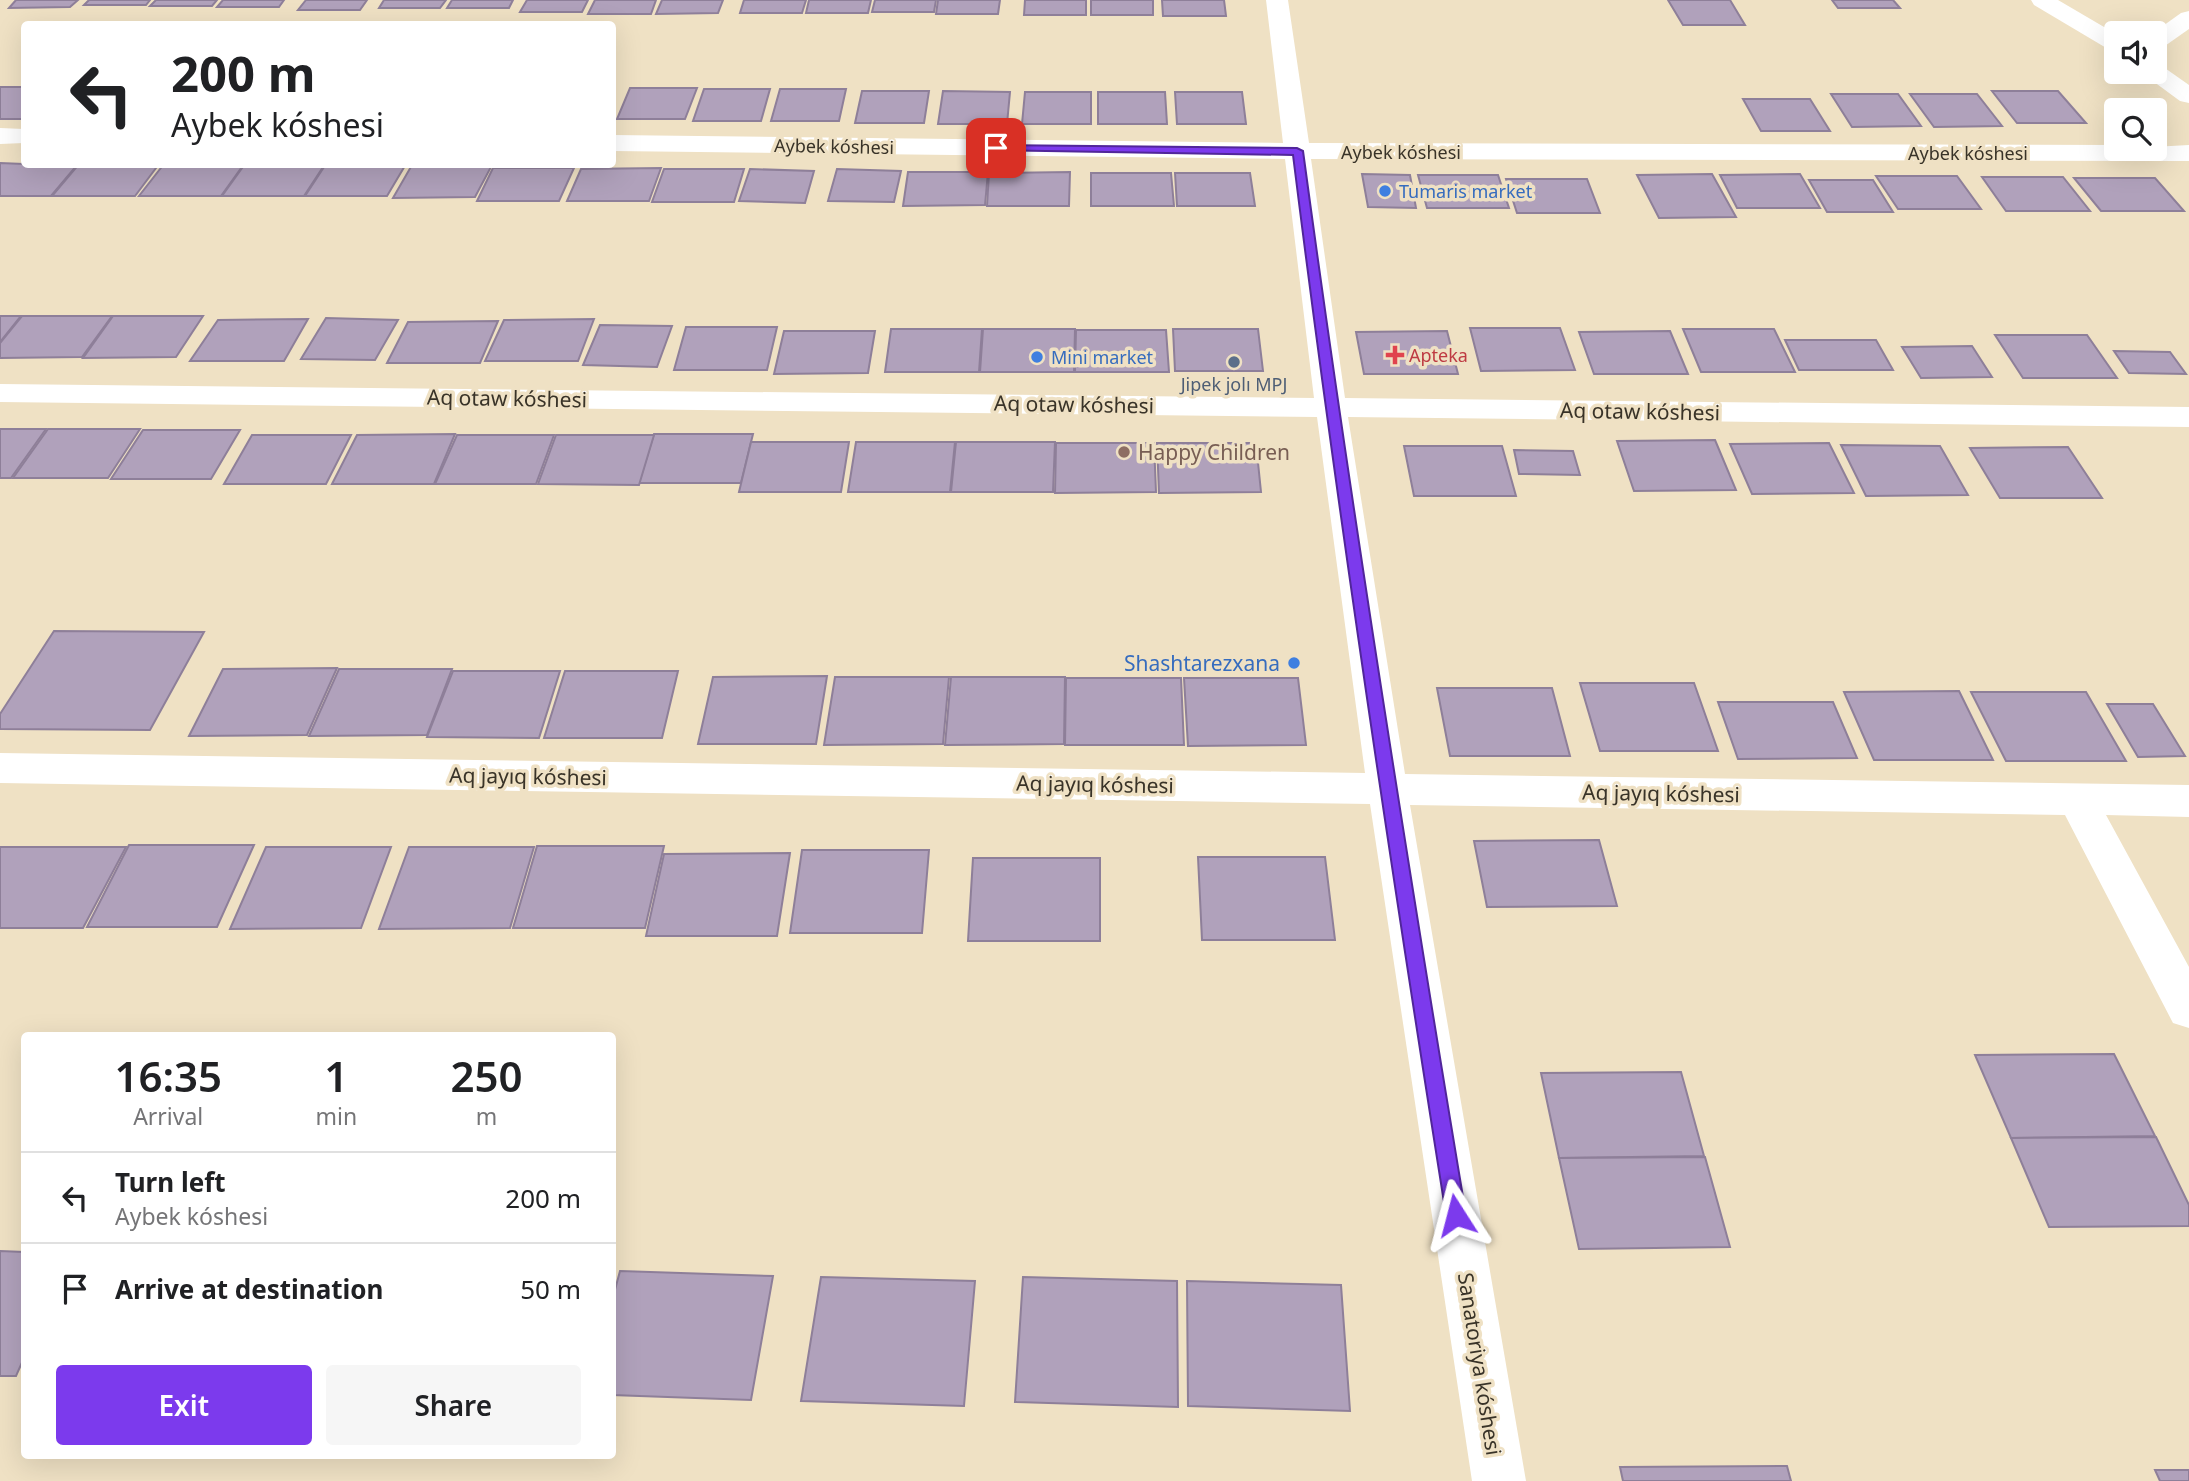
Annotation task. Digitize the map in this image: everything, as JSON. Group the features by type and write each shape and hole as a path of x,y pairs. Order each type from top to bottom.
{"street":[{"name":"Sanatoriya kóshesi","path":"1277,0 1331,407 1387,789 1499,1481"},
{"path":"2042,0 2104,37"},
{"path":"2167,34 2189,18"},
{"path":"2167,80 2189,96"},
{"path":"0,136 21,136"},
{"name":"Aybek kóshesi","path":"616,143 1297,151 2189,153"},
{"name":"Aq otaw kóshesi","path":"0,393 2189,417"},
{"name":"Aq jayıq kóshesi","path":"0,768 2189,801"},
{"path":"2077,799 2189,1009"}],"building":[{"path":"16,0 78,0 70,7 9,8"},
{"path":"89,0 150,0 146,5 84,5"},
{"path":"156,0 217,0 212,6 150,6"},
{"path":"223,0 284,0 279,7 217,7"},
{"path":"306,0 367,0 360,10 298,10"},
{"path":"384,0 446,0 440,8 379,8"},
{"path":"452,0 513,0 509,8 447,8"},
{"path":"527,0 588,0 582,12 520,12"},
{"path":"595,0 656,0 651,14 588,14"},
{"path":"662,0 723,0 718,13 656,14"},
{"path":"744,0 806,0 802,13 740,13"},
{"path":"809,0 871,0 868,13 806,13"},
{"path":"875,0 936,0 934,12 872,12"},
{"path":"938,0 1000,0 998,14 936,14"},
{"path":"1025,0 1086,0 1086,15 1024,15"},
{"path":"1091,0 1153,0 1153,15 1091,15"},
{"path":"1162,0 1224,0 1226,16 1163,16"},
{"path":"1668,0 1730,0 1745,25 1683,25"},
{"path":"1832,0 1893,0 1900,8 1838,8"},
{"path":"0,87 21,87 21,119 0,119"},
{"path":"630,88 697,88 685,119 617,119"},
{"path":"704,89 770,89 761,121 693,121"},
{"path":"780,89 846,89 839,121 771,121"},
{"path":"862,91 929,91 924,123 855,123"},
{"path":"943,91 1010,92 1007,124 938,124"},
{"path":"1992,91 2058,91 2086,123 2017,123"},
{"path":"1025,92 1091,92 1091,124 1022,124"},
{"path":"1098,92 1165,92 1167,124 1098,124"},
{"path":"1175,92 1242,92 1246,124 1177,124"},
{"path":"1831,94 1898,94 1921,126 1852,127"},
{"path":"1910,94 1977,94 2002,126 1934,127"},
{"path":"1743,99 1810,99 1830,131 1761,131"},
{"path":"0,163 21,164 21,168 75,168 51,196 0,196"},
{"path":"76,168 156,168 135,196 52,196"},
{"path":"161,168 241,168 221,196 139,196"},
{"path":"242,168 322,168 304,196 222,196"},
{"path":"323,168 404,168 387,196 305,196"},
{"path":"410,168 490,168 475,197 393,198"},
{"path":"493,168 574,168 559,201 477,201"},
{"path":"661,168 649,201 567,201 581,169"},
{"path":"664,169 744,169 734,202 652,202"},
{"path":"750,169 814,171 805,203 739,201"},
{"path":"837,169 901,171 894,202 828,201"},
{"path":"908,172 988,172 985,205 903,206"},
{"path":"1070,172 1069,206 987,206 989,173"},
{"path":"1091,173 1171,173 1174,206 1091,206"},
{"path":"1175,173 1250,173 1255,206 1177,206"},
{"path":"1362,174 1410,175 1416,208 1368,207"},
{"path":"1712,174 1736,217 1659,218 1637,175"},
{"path":"1800,174 1820,208 1737,208 1720,175"},
{"path":"1418,175 1498,175 1509,208 1427,208"},
{"path":"1876,176 1957,176 1981,209 1898,209"},
{"path":"1982,177 2063,177 2090,211 2006,211"},
{"path":"2074,178 2155,178 2184,211 2101,211"},
{"path":"1506,179 1587,179 1600,213 1517,213"},
{"path":"1809,180 1873,180 1893,212 1827,212"},
{"path":"0,316 21,316 0,342"},
{"path":"22,316 112,316 82,357 0,358 0,343"},
{"path":"113,316 203,316 176,357 83,358"},
{"path":"326,318 398,320 375,360 301,359"},
{"path":"308,319 284,361 190,361 218,320"},
{"path":"594,319 578,361 485,361 504,320"},
{"path":"498,321 480,363 387,363 408,322"},
{"path":"600,325 672,326 657,367 583,365"},
{"path":"686,327 777,327 767,370 674,370"},
{"path":"1470,328 1560,328 1575,370 1481,371"},
{"path":"891,329 982,329 979,372 885,372"},
{"path":"983,329 1075,329 1074,372 980,372"},
{"path":"1173,329 1258,329 1263,371 1175,371"},
{"path":"1683,329 1774,329 1795,372 1701,372"},
{"path":"1076,330 1166,330 1169,372 1075,372"},
{"path":"784,331 875,331 868,373 774,374"},
{"path":"1447,331 1458,374 1364,374 1356,332"},
{"path":"1670,331 1688,374 1594,374 1579,332"},
{"path":"1995,335 2087,335 2117,378 2023,378"},
{"path":"1785,340 1876,340 1893,370 1799,370"},
{"path":"1972,346 1992,377 1921,378 1902,347"},
{"path":"2114,351 2170,352 2186,374 2129,373"},
{"path":"0,429 46,429 11,478 0,478"},
{"path":"48,429 140,429 108,478 13,478"},
{"path":"143,430 240,430 211,479 111,479"},
{"path":"455,434 434,484 332,484 357,435"},
{"path":"654,434 753,434 741,483 639,483"},
{"path":"252,435 351,435 326,484 224,484"},
{"path":"457,435 554,435 536,484 435,484"},
{"path":"556,435 654,435 639,485 538,484"},
{"path":"1715,440 1736,490 1634,491 1617,441"},
{"path":"751,442 849,442 841,492 739,492"},
{"path":"856,442 955,442 950,492 848,492"},
{"path":"956,442 1055,442 1053,492 951,492"},
{"path":"1056,443 1154,443 1156,492 1055,493"},
{"path":"1157,443 1256,443 1261,492 1159,493"},
{"path":"1829,443 1854,493 1752,494 1730,444"},
{"path":"1841,445 1940,446 1968,495 1866,496"},
{"path":"1404,446 1502,446 1516,496 1414,496"},
{"path":"2068,447 2102,498 2000,498 1970,448"},
{"path":"1514,450 1573,451 1580,475 1519,474"},
{"path":"54,631 204,632 150,730 0,729 0,714"},
{"path":"337,668 307,735 189,736 223,669"},
{"path":"339,669 452,669 427,735 309,736"},
{"path":"453,671 560,671 539,738 427,737"},
{"path":"565,671 678,671 662,738 544,738"},
{"path":"827,676 816,744 698,744 713,677"},
{"path":"835,677 949,677 943,744 824,745"},
{"path":"951,677 1065,677 1064,744 945,745"},
{"path":"1066,678 1181,678 1184,745 1065,745"},
{"path":"1184,678 1298,678 1306,745 1188,746"},
{"path":"1580,683 1694,683 1718,751 1600,751"},
{"path":"1437,688 1552,688 1570,756 1450,756"},
{"path":"1959,691 1993,760 1874,760 1844,692"},
{"path":"1971,692 2086,692 2126,761 2006,761"},
{"path":"1718,702 1833,702 1857,758 1738,759"},
{"path":"2107,704 2153,704 2185,756 2138,757"},
{"path":"1599,840 1617,906 1487,907 1474,841"},
{"path":"129,845 254,845 217,927 87,927"},
{"path":"537,846 664,846 645,928 513,928"},
{"path":"0,847 126,847 83,928 0,928"},
{"path":"266,847 391,847 361,928 230,929"},
{"path":"409,847 534,847 510,928 379,929"},
{"path":"802,850 929,850 922,933 790,933"},
{"path":"790,853 777,936 646,936 664,854"},
{"path":"1198,857 1325,857 1335,940 1202,940"},
{"path":"973,858 1100,858 1100,941 968,941"},
{"path":"2114,1054 2155,1136 2011,1138 1975,1055"},
{"path":"1681,1072 1704,1156 1559,1158 1541,1073"},
{"path":"2156,1137 2189,1205 2189,1226 2049,1227 2011,1138"},
{"path":"1705,1157 1730,1247 1579,1249 1559,1158"},
{"path":"0,1251 21,1252 21,1365 16,1376 0,1376"},
{"path":"620,1271 773,1276 751,1400 616,1395 616,1286"},
{"path":"821,1277 975,1281 964,1406 801,1401"},
{"path":"1023,1277 1177,1281 1178,1407 1015,1402"},
{"path":"1187,1281 1341,1285 1350,1411 1188,1406"},
{"path":"1787,1466 1791,1481 1623,1481 1620,1467"},
{"path":"2155,1470 2189,1470 2189,1481 2160,1481"}],"place":[{"name":"Tumaris market","path":"1385,191"},
{"name":"Apteka","path":"1395,355"},
{"name":"Mini market","path":"1037,357"},
{"name":"Jipek jolı MPJ","path":"1234,362"},
{"name":"Happy Children","path":"1124,452"},
{"name":"Shashtarezxana","path":"1294,663"}],"route":[{"path":"996,148 1297,151 1387,789 1456,1215"}]}
